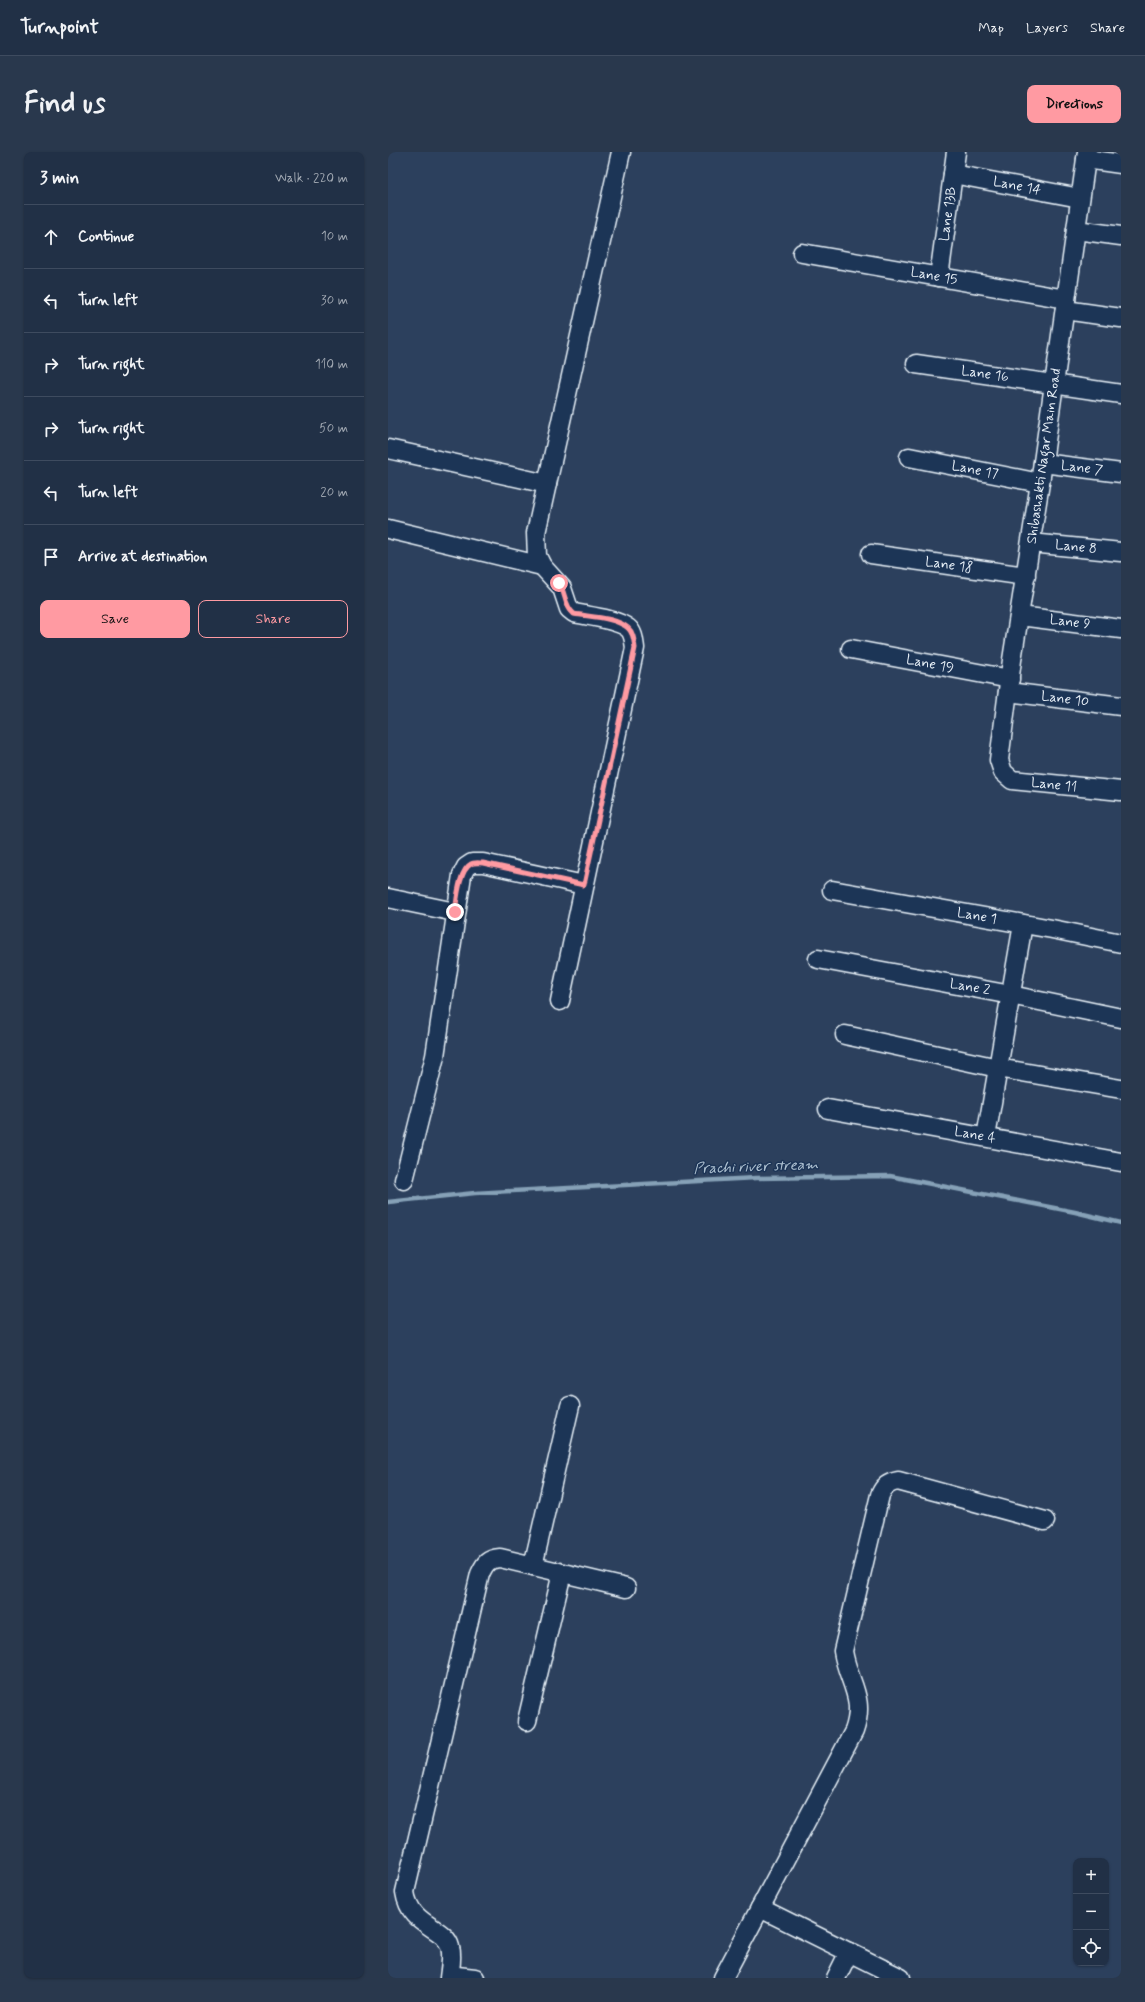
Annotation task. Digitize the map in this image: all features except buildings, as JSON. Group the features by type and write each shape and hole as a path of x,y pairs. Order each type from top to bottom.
{"street":[{"path":"560,1001 635,648 634,638 628,628 615,622 574,614 568,610 562,588 542,566 537,556 536,533 621,152"},
{"name":"Lane 13B","path":"939,277 956,152"},
{"path":"1087,156 1121,164"},
{"name":"Shibashakti Nagar Main Road","path":"999,760 1009,685 1032,543 1087,156"},
{"name":"Lane 14","path":"953,174 1080,198"},
{"path":"1076,230 1121,236"},
{"name":"Lane 15","path":"802,253 939,277 1121,318"},
{"name":"Lane 16","path":"916,364 1121,394"},
{"path":"388,449 547,484"},
{"name":"Lane 17","path":"909,457 1040,483"},
{"name":"Lane 7","path":"1043,463 1121,473"},
{"path":"388,529 542,566"},
{"name":"Lane 8","path":"1032,543 1121,552"},
{"name":"Lane 18","path":"871,554 1026,576"},
{"name":"Lane 9","path":"1020,616 1121,629"},
{"name":"Lane 19","path":"851,649 1009,685"},
{"name":"Lane 10","path":"1009,685 1121,706"},
{"name":"Lane 11","path":"999,760 1002,772 1012,780 1121,791"},
{"path":"404,1180 435,1056 455,912 462,875 466,867 472,863 483,863 584,885"},
{"name":"Lane 1","path":"832,890 1121,943"},
{"path":"388,898 455,912"},
{"path":"986,1137 1023,924"},
{"name":"Lane 2","path":"818,959 1011,994 1121,1018"},
{"path":"845,1035 998,1068 1121,1089"},
{"name":"Lane 4","path":"828,1109 1121,1162"},
{"path":"533,1566 570,1406"},
{"path":"722,1978 854,1731 858,1720 858,1700 845,1666 842,1651 880,1495 884,1487 890,1482 898,1481 1045,1521"},
{"path":"449,1978 451,1960 450,1946 445,1938 421,1921 410,1910 406,1903 405,1892 480,1574 484,1565 491,1559 500,1558 626,1588"},
{"path":"527,1721 562,1573"},
{"path":"760,1908 901,1978"},
{"path":"836,1978 849,1952"},
{"path":"452,1978 457,1976 474,1978"}],"waterway":[{"name":"Prachi river stream","path":"388,1202 475,1193 756,1178 890,1176 1075,1212 1121,1223"}],"route":[{"path":"455,912 462,875 466,867 472,863 483,863 584,885 635,648 634,638 628,628 615,622 574,614 568,610 562,588 559,583"}]}
